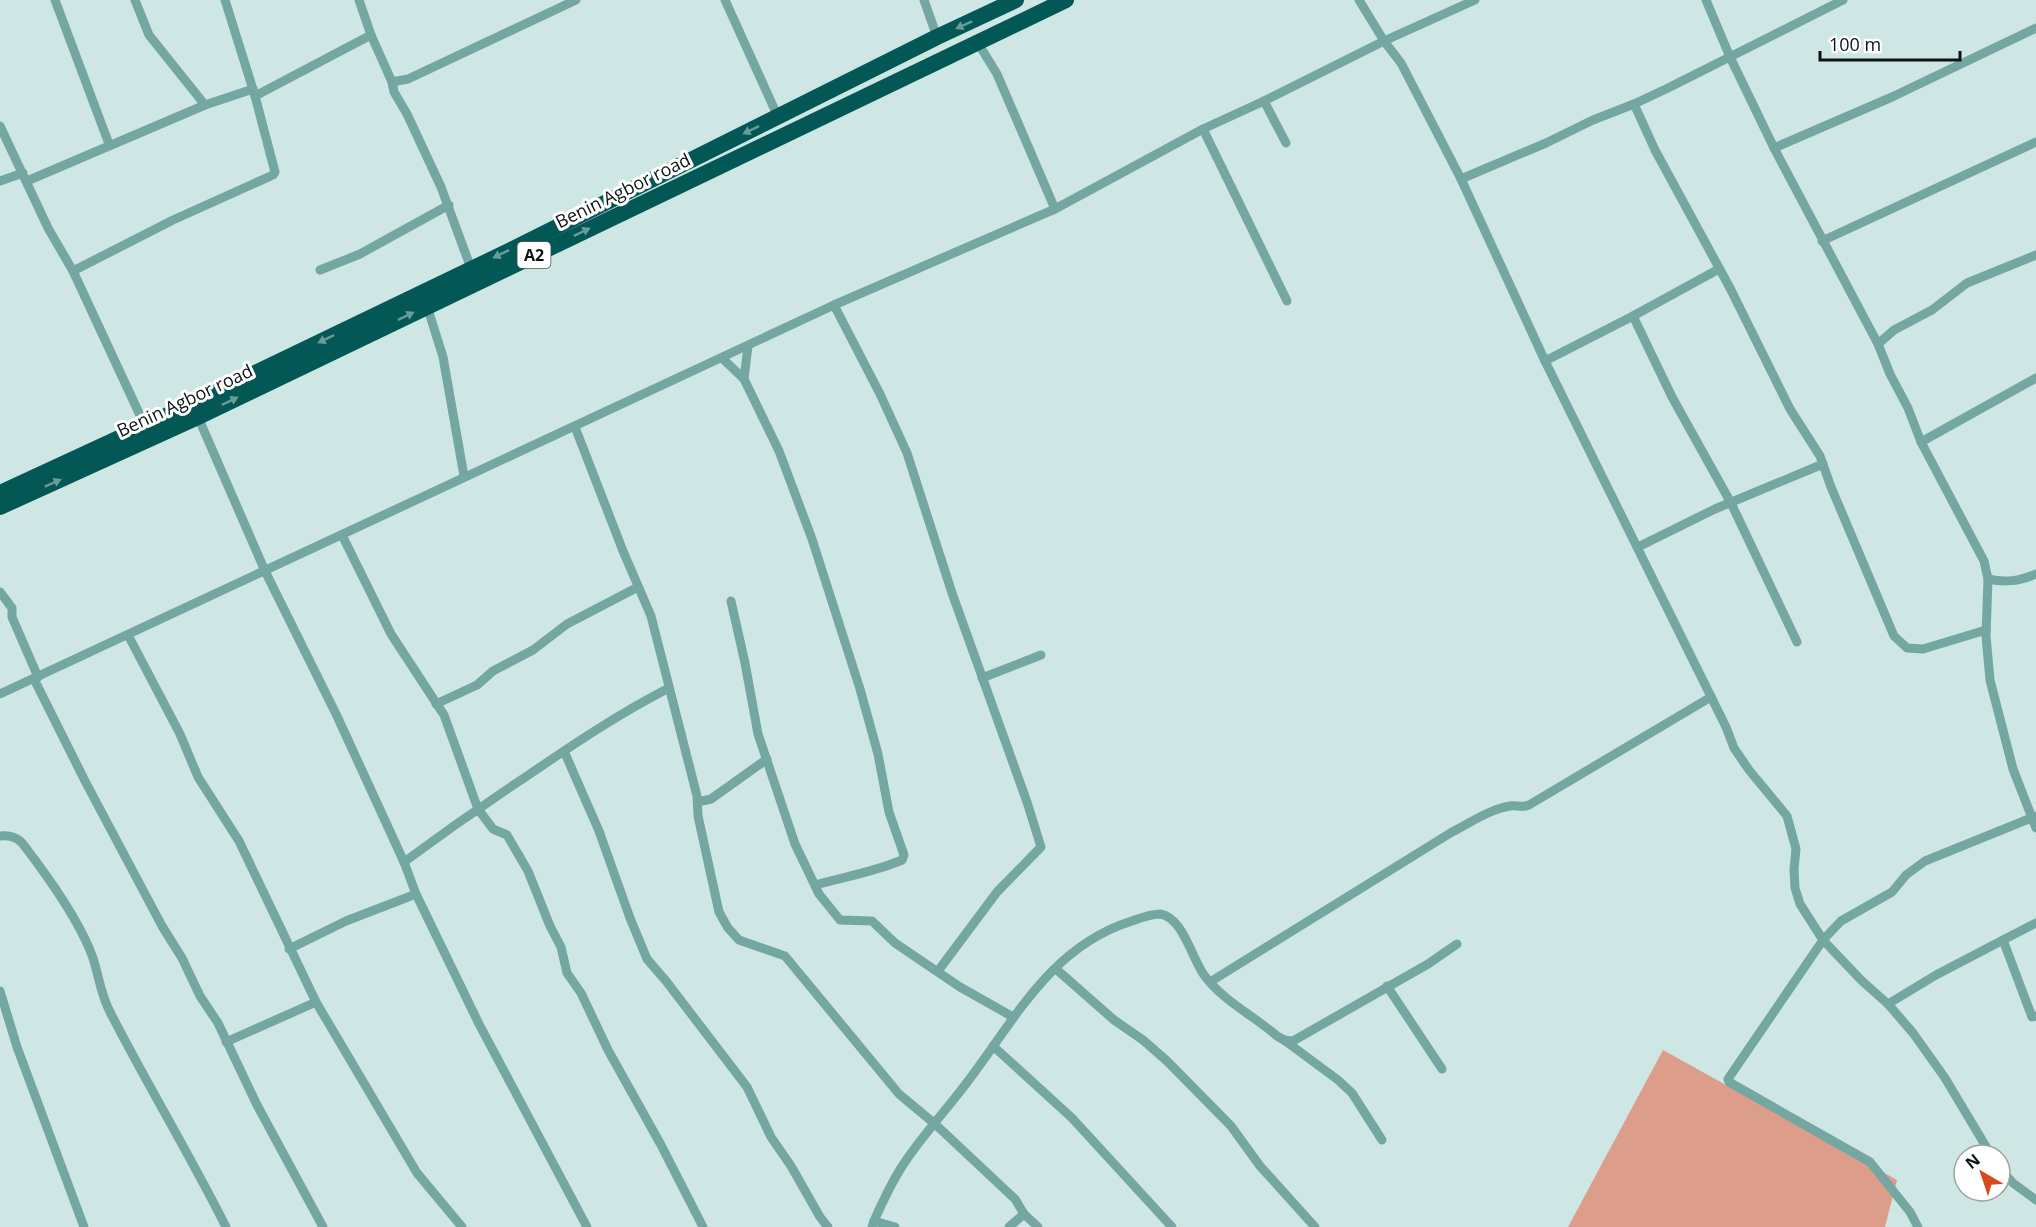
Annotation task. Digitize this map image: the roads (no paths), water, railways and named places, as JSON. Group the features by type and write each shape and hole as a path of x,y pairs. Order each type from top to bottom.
{"highway":[{"name":"Benin Agbor road","path":"0,507 198,417 427,306 475,275 778,117 1016,0"},
{"name":"Benin Agbor road","path":"0,493 978,43 1066,0"}],"street":[{"path":"55,0 109,144"},
{"path":"135,0 149,35 205,105"},
{"path":"73,270 173,220 273,175 275,172 254,92 225,0"},
{"path":"358,0 392,81 394,92 407,114 449,205 475,275"},
{"path":"392,81 408,78 576,0"},
{"path":"725,0 778,117"},
{"path":"924,0 937,37"},
{"path":"1359,0 1384,41 1401,63 1461,179 1545,361 1638,547 1734,748 1787,816 1796,849 1795,888 1800,904 1823,940 1862,981 1888,1004 1945,1078 1984,1143"},
{"path":"0,694 834,305 1055,209 1203,129 1384,41 1475,0"},
{"path":"1706,0 1730,57 1774,148 1878,344 1921,442 1978,549 1988,579 1986,630 1990,680 2013,769 2034,817 2036,828"},
{"path":"1461,179 1634,104 1843,0"},
{"path":"1774,148 1892,97 2036,28"},
{"path":"0,181 25,177 205,105 254,92 371,35"},
{"path":"978,43 997,74 1055,209"},
{"path":"1264,101 1286,143"},
{"path":"1634,104 1655,150 1790,409 1811,439 1893,636 1907,648 1923,649 1986,630"},
{"path":"0,126 48,228 73,270 145,426"},
{"path":"1203,129 1287,301"},
{"path":"1822,241 2036,142"},
{"path":"320,270 360,254 449,205"},
{"path":"1878,344 1894,330 1932,310 1967,283 2036,255"},
{"path":"1545,361 1719,269"},
{"path":"834,305 880,394 907,453 1041,847 998,892 938,971"},
{"path":"427,306 443,357 464,476"},
{"path":"1632,316 1672,397 1731,503 1797,642"},
{"path":"744,379 747,346"},
{"path":"722,358 744,379 779,451 812,539 860,690 878,754 889,813 904,855 902,861 868,873 815,885"},
{"path":"1921,442 2036,378"},
{"path":"198,417 265,571 337,716 404,862 416,894 479,1024 587,1227"},
{"path":"575,427 651,616 698,802 698,816 719,912 739,940 784,956 899,1094 1003,1186 1015,1199 1024,1214 1038,1227"},
{"path":"1638,547 1731,503 1823,464"},
{"path":"342,535 391,634 444,715 478,809 493,829 507,835 528,871 550,926 561,946 567,973 581,993 618,1070 662,1145 704,1227"},
{"path":"1988,579 2019,581 2036,574"},
{"path":"436,704 477,685 493,671 533,650 567,624 638,586"},
{"path":"0,592 12,608 12,617 36,678 85,781 162,926 182,958 200,996 218,1023 257,1105 323,1227"},
{"path":"731,601 758,734 795,844 815,885 840,920 872,921 895,943 960,987 1013,1017"},
{"path":"128,635 180,734 198,777 239,841 316,1002 417,1173 462,1227"},
{"path":"982,678 1041,655"},
{"path":"404,862 564,751 642,702 669,688"},
{"path":"1210,982 1452,832 1492,812 1512,805 1523,808 1529,805 1711,697"},
{"path":"564,751 598,831 646,959 666,981 747,1087 771,1137 828,1227"},
{"path":"698,802 711,799 767,759"},
{"path":"1918,1227 1910,1212 1870,1162 1729,1082 1728,1079 1823,940 1841,921 1892,892 1906,875 1925,861 2034,817"},
{"path":"0,836 14,837 21,841 80,931 93,959 102,994 110,1012 164,1116 193,1161 226,1227"},
{"path":"289,949 346,921 416,894"},
{"path":"895,1227 873,1224 901,1168 1030,995 1078,946 1098,934 1141,918 1161,914 1172,920 1182,932 1198,966 1210,982 1264,1026 1338,1080 1352,1093 1382,1140"},
{"path":"1888,1004 1936,975 2036,923"},
{"path":"2003,940 2035,1020"},
{"path":"1284,1040 1299,1039 1428,964 1457,944"},
{"path":"1056,969 1114,1020 1167,1061 1231,1126 1260,1166 1315,1227"},
{"path":"1387,986 1442,1070"},
{"path":"0,991 4,1024 84,1227"},
{"path":"226,1042 316,1002"},
{"path":"993,1046 1072,1118 1172,1227"},
{"path":"2012,1182 2036,1200"},
{"path":"1009,1227 1024,1214"}]}
